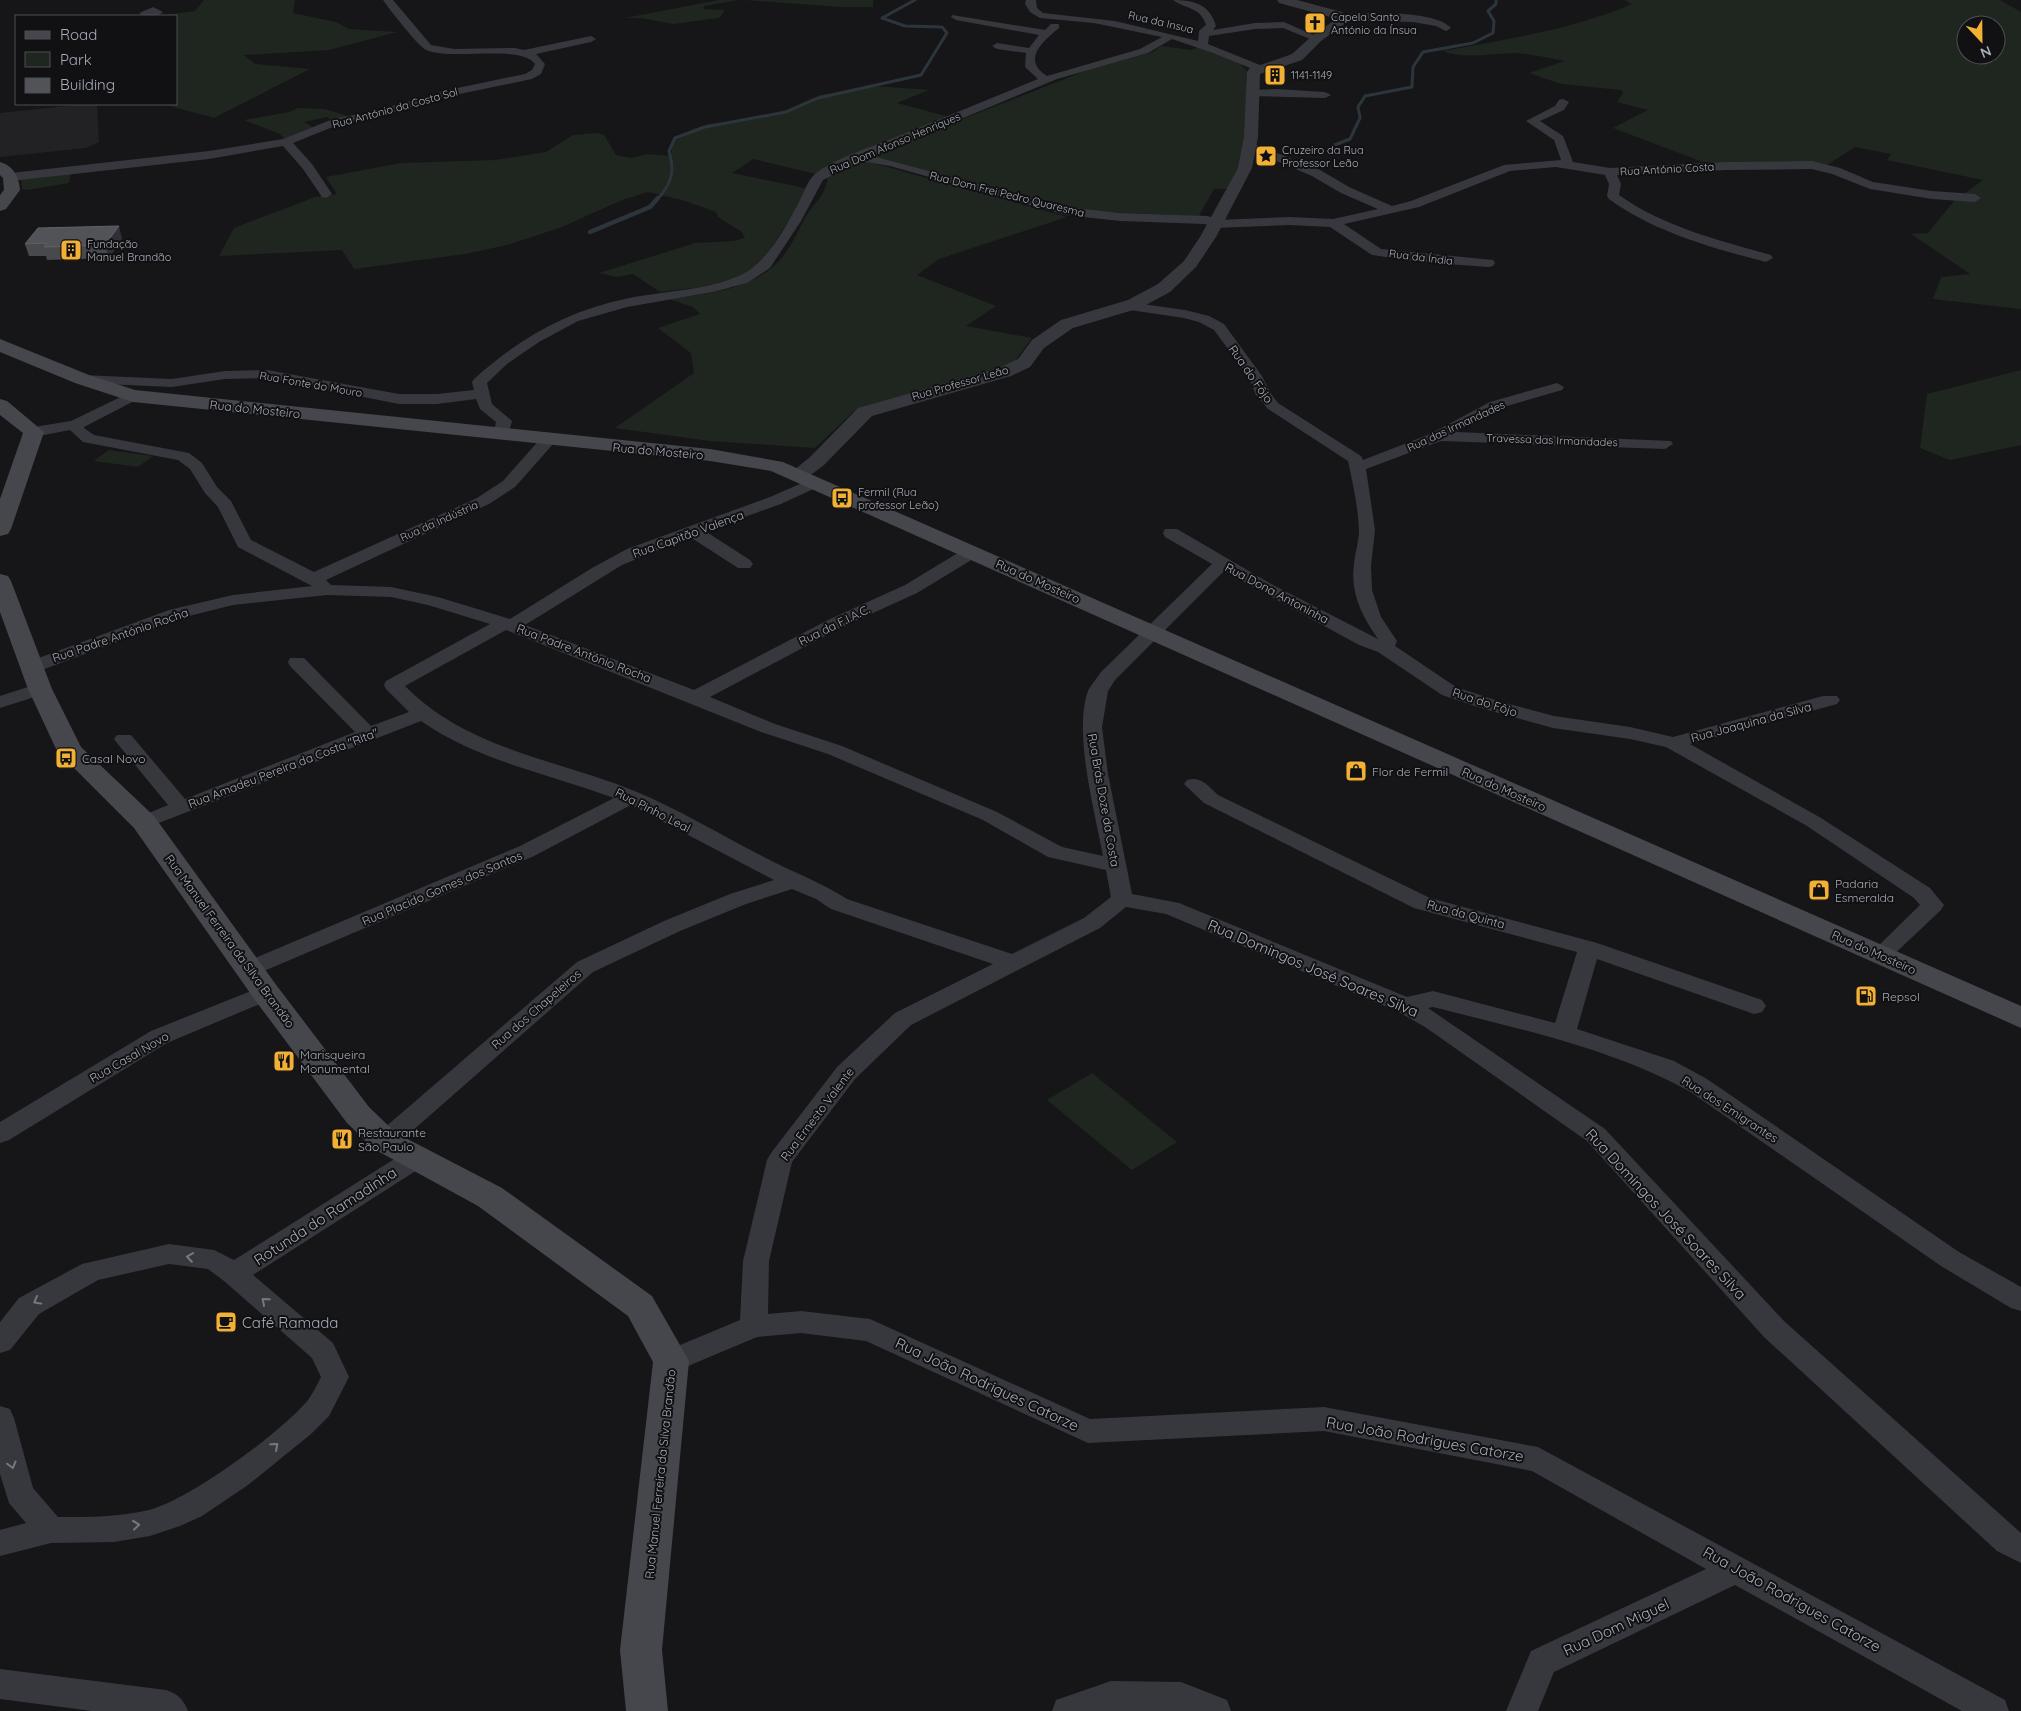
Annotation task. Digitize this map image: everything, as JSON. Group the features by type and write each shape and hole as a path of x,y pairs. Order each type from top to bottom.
{"main road":[{"path":"0,206 12,190 5,172"},
{"name":"Rua do Mosteiro","path":"0,345 82,379 133,396 501,436 747,460 776,466 1881,954 2021,1018"},
{"path":"0,405 34,432 0,530"},
{"name":"Rua Manuel Ferreira da Silva Brandão","path":"0,581 36,678 70,751 144,822 258,981 358,1115 385,1141 490,1197 640,1306 671,1361 641,1650 645,1702 648,1711"}],"street":[{"path":"153,10 160,0"},
{"path":"388,0 428,48 454,52 515,51 524,53 591,39"},
{"name":"Rua da Insua","path":"1031,0 1030,4 1033,10 1040,15 1105,22 1169,37 1202,39 1256,67 1254,72"},
{"path":"1178,0 1196,5 1207,16 1211,26 1204,31 1202,39 1255,26 1284,25 1314,38 1314,42"},
{"path":"1283,0 1342,17 1420,20 1434,22 1446,28"},
{"path":"956,17 1047,33"},
{"path":"1254,72 1297,57 1341,22 1342,17"},
{"path":"1030,51 1062,18"},
{"name":"Rua Dom Afonso Henriques","path":"481,394 479,382 502,360 534,339 574,318 626,303 713,288 742,280 765,265 796,221 818,178 860,157 1046,80 1144,51 1169,37"},
{"path":"997,46 1030,51"},
{"path":"1030,51 1032,66 1036,74 1046,80"},
{"name":"Rua António da Costa Sol","path":"5,172 209,156 286,142 337,121 376,114 448,93 528,77 536,72 540,64 535,57 524,53"},
{"name":"Rua Professor Leão","path":"807,479 817,461 865,412 1005,372 1024,363 1038,344 1068,324 1101,312 1128,306 1164,288 1190,264 1246,164 1250,146 1251,93 1254,72"},
{"path":"1251,93 1277,92 1325,95"},
{"path":"1563,102 1560,108 1532,121 1559,138 1568,164"},
{"path":"286,142 308,167 326,194"},
{"path":"1250,146 1316,173 1345,190 1390,209"},
{"name":"Rua Dom Frei Pedro Quaresma","path":"860,157 891,163 1065,211 1120,217 1208,220 1214,224"},
{"path":"1246,164 1278,158"},
{"name":"Rua António Costa","path":"1214,224 1282,221 1333,223 1434,198 1454,188 1508,168 1522,165 1568,164 1610,172 1727,166 1812,165 1836,171 1870,185 1932,195 1975,198"},
{"path":"1610,172 1615,184 1613,196 1632,209 1681,233 1766,258"},
{"name":"Rua da Índia","path":"1333,223 1377,252 1420,258 1488,263"},
{"name":"Rua do Fôjo","path":"1128,306 1186,314 1204,319 1219,327 1255,376 1264,395 1273,406 1355,459 1357,466"},
{"name":"Rua Fonte do Mouro","path":"82,379 172,383 225,375 267,374 399,398 437,399 481,394"},
{"name":"Rua das Irmandades","path":"1357,466 1371,463 1440,436 1495,406 1557,387"},
{"path":"481,394 485,406 504,421 501,436"},
{"path":"34,432 75,425 133,396"},
{"path":"75,425 78,432 88,439 183,456 196,466 211,490 225,506 244,543 321,584"},
{"name":"Travessa das Irmandades","path":"1440,436 1665,444"},
{"name":"Rua da Indústria","path":"321,584 483,501 509,484 548,440"},
{"path":"1357,466 1367,538 1362,569 1363,590 1371,618 1388,641 1385,648"},
{"name":"Rua Capitão Valença","path":"509,624 611,562 691,530 782,499 807,479"},
{"path":"691,530 744,564"},
{"name":"Rua Dona Antoninha","path":"1171,533 1222,564 1365,641 1385,648"},
{"name":"Rua da F.I.A.C.","path":"695,697 834,624 911,589 972,552"},
{"name":"Rua Brás Doze da Costa","path":"1122,899 1098,774 1092,727 1098,691 1108,676 1222,564"},
{"name":"Rua Padre António Rocha","path":"0,702 36,678 175,614 232,600 321,584 391,592 432,601 509,624 760,724 835,750 990,816 1055,852 1115,865"},
{"name":"Rua Pinho Leal","path":"509,624 393,685 405,699 423,714 464,740 607,787 631,797 793,881 824,894 839,904 1011,962"},
{"name":"Rua do Fôjo","path":"1385,648 1449,690 1491,705 1553,722 1630,734 1672,743 1814,822 1922,893 1933,905 1881,954"},
{"path":"297,662 368,734"},
{"name":"Rua Joaquina da Silva","path":"1672,743 1830,700"},
{"name":"Rua Amadeu Pereira da Costa \"Rita\"","path":"144,822 423,714"},
{"path":"124,739 181,808"},
{"name":"Rua da Quinta","path":"1194,784 1211,799 1422,903 1589,948 1754,1006"},
{"name":"Rua Placido Gomes dos Santos","path":"258,981 510,859 631,797"},
{"name":"Rua dos Chapeleiros","path":"385,1141 585,966 672,926 738,899 793,881"},
{"name":"Rua Ernesto Valente","path":"754,1326 756,1261 780,1160 846,1073 903,1019 1011,962 1092,923 1122,899"},
{"name":"Rua Domingos José Soares Silva","path":"1122,899 1171,908 1405,1005 1433,1021 1596,1135 1774,1329 1927,1470 2008,1541 2021,1549"},
{"path":"1564,1033 1589,948"},
{"name":"Rua Casal Novo","path":"0,1134 159,1037 258,981"},
{"name":"Rua dos Emigrantes","path":"1405,1005 1432,999 1564,1033 1665,1067 1698,1085 1950,1259 2021,1300"},
{"name":"Rotunda do Ramadinha","path":"234,1274 416,1158"},
{"path":"0,1342 29,1306 91,1271 169,1254 214,1260 234,1274 322,1351 335,1377 318,1409 264,1456 201,1502 152,1523 82,1530 52,1530 0,1544"},
{"name":"Rua João Rodrigues Catorze","path":"671,1361 754,1326 801,1322 870,1330 1088,1431 1324,1419 1538,1460 1994,1711"},
{"path":"0,1418 20,1494 52,1530"},
{"name":"Rua Dom Miguel","path":"1522,1711 1542,1662 1737,1569"},
{"path":"0,1684 166,1705 172,1711"},
{"path":"1068,1711 1111,1696 1180,1697 1215,1711"}],"shaded area":[{"path":"76,105 97,105 99,142 86,148 0,157 0,113"}],"green space":[{"path":"204,0 295,0 293,13 336,22 349,29 397,32 329,50 244,55 255,64 310,69 214,118 167,105 178,105 178,15 166,15 195,11"},
{"path":"719,0 739,0 704,6 703,9 725,10 719,18 673,24 641,18 625,18"},
{"path":"745,0 873,0 873,7 841,7"},
{"path":"1624,0 2000,0 2021,12 2021,309 1933,299 1941,277 1970,274 1911,234 1928,233 1954,201 1983,180 1887,160 1891,154 1855,147 1827,165 1721,164 1703,162 1613,128 1648,110 1617,102 1623,93 1621,90 1561,84 1529,73 1565,61 1515,53 1469,56 1442,51 1563,27 1610,13 1632,4"},
{"path":"1161,46 1191,50 1200,47 1240,64 1249,73 1246,80 1251,98 1251,140 1232,189 1214,189 1199,216 1084,211 869,156 1090,69 1153,52"},
{"path":"875,86 929,90 897,103 949,117 816,174 753,159 732,173 805,188 801,202 764,259 740,277 701,287 660,292 633,274 616,277 599,273 695,243 734,241 745,238 742,232 718,217 716,212 682,200 648,192 622,200 562,227 507,245 465,254 354,269 342,250 219,256 234,228 315,197 337,194 326,177 401,163 495,160 546,152 573,135 597,133 604,135 616,155 631,158 647,154 671,156 673,140 683,137 693,129 708,124 743,120 783,111 820,95"},
{"path":"298,108 325,109 350,117 332,121 327,117 304,122 313,127 284,139 280,134 244,120 289,112"},
{"path":"866,161 1067,217 939,259 917,275 996,306 966,326 1032,338 1012,365 854,411 815,448 710,441 615,428 694,373 691,353 658,328 700,314 693,307 669,299 712,293 740,285 766,272 777,263 789,248 808,214 824,191 828,177 851,165"},
{"path":"71,172 69,183 27,190 22,189 21,177"},
{"path":"2021,370 2021,445 1950,460 1920,448 1927,394"},
{"path":"109,450 153,456 138,467 94,461"},
{"path":"1092,1073 1177,1142 1132,1170 1047,1100"}],"building":[{"path":"119,226 105,245 44,247 47,243 25,244 38,228"}],"waterway":[{"path":"657,200 671,177 672,165 669,151 675,138 705,127 786,112 818,98 921,75 947,33 942,27 905,26 882,18 915,0"},
{"path":"1332,146 1350,139 1360,118 1358,107 1365,96 1412,87 1413,67 1423,52 1473,43 1493,33 1494,21 1488,11 1496,4 1496,0"},
{"path":"590,232 650,207 658,198"}],"place":[{"name":"Capela Santo António da Ínsua","path":"1315,23"},
{"name":"1141-1149","path":"1275,75"},
{"name":"Cruzeiro da Rua Professor Leão","path":"1266,156"},
{"name":"Fundação Manuel Brandão","path":"71,250"},
{"name":"Fermil (Rua professor Leão)","path":"842,498"},
{"name":"Casal Novo","path":"66,758"},
{"name":"Flor de Fermil","path":"1356,771"},
{"name":"Padaria Esmeralda","path":"1819,890"},
{"name":"Repsol","path":"1866,996"},
{"name":"Marisqueira Monumental","path":"284,1061"},
{"name":"Restaurante São Paulo","path":"342,1139"},
{"name":"Café Ramada","path":"226,1322"}]}
